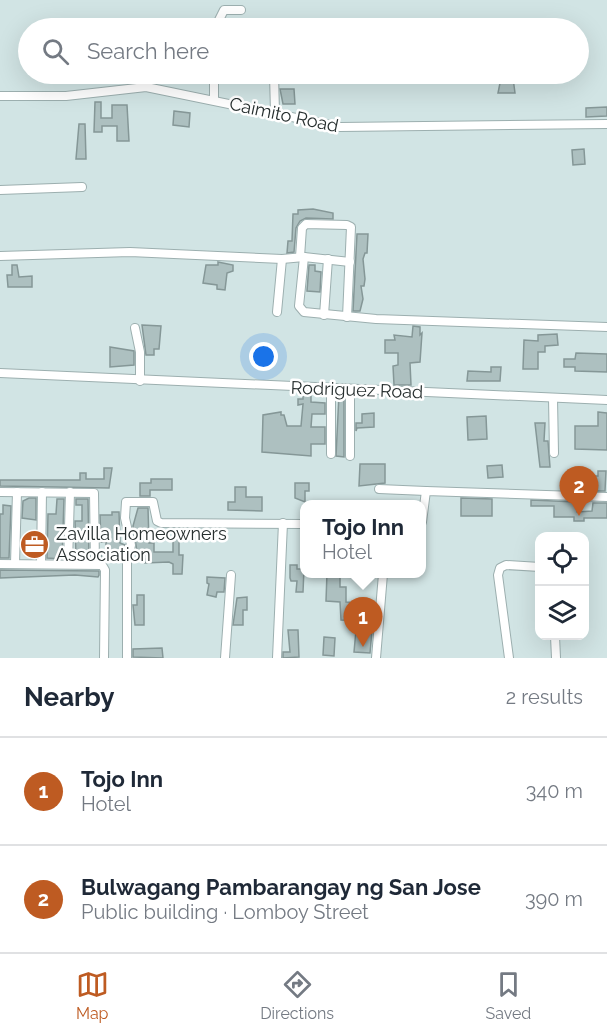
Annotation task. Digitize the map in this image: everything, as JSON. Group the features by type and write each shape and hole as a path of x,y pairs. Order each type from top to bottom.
{"street":[{"path":"220,18 224,10 241,10"},
{"path":"213,100 214,84"},
{"path":"274,84 275,113"},
{"name":"Caimito Road","path":"0,96 66,96 141,86 347,128 607,124"},
{"path":"0,190 82,187"},
{"path":"347,317 352,229 347,225 306,224 302,228 299,309 324,315 347,317 607,327"},
{"path":"0,256 130,252 282,259 302,257 350,262"},
{"path":"277,312 282,259"},
{"path":"324,315 328,259"},
{"path":"135,328 140,352 140,381"},
{"name":"Rodriguez Road","path":"0,373 607,400"},
{"path":"331,389 331,454"},
{"path":"350,390 350,456"},
{"path":"553,398 554,453"},
{"path":"379,489 607,497"},
{"path":"425,500 426,491"},
{"path":"0,492 94,494 95,564"},
{"path":"15,564 17,492"},
{"path":"41,564 42,492"},
{"path":"68,564 70,492"},
{"path":"127,658 127,562 130,545 125,503 153,502 157,519 161,522 300,524"},
{"path":"277,658 283,523"},
{"path":"0,564 102,565 105,570 104,658"},
{"path":"509,658 498,575 500,568 506,565 535,567"},
{"path":"225,658 231,575"},
{"path":"376,658 383,578"},
{"path":"555,640 556,658"}],"building":[{"path":"500,84 514,84 515,93 498,93"},
{"path":"280,89 294,89 295,104 283,104"},
{"path":"95,102 101,102 101,118 112,118 112,105 127,105 129,141 117,141 117,126 102,126 102,132 94,132"},
{"path":"607,107 607,116 586,117 586,108"},
{"path":"174,111 190,113 189,127 173,125"},
{"path":"79,124 85,124 86,159 76,159"},
{"path":"584,149 585,164 573,165 572,150"},
{"path":"313,209 333,213 333,219 306,218 300,221 296,228 294,252 287,253 288,241 292,241 293,214 298,214 298,210"},
{"path":"357,234 368,234 367,253 363,259 365,279 364,286 361,286 363,299 360,311 353,311"},
{"path":"218,262 233,265 233,271 227,273 225,290 217,289 217,285 203,283 206,265 218,265"},
{"path":"12,265 17,265 19,277 32,276 32,287 8,287 7,275 12,275"},
{"path":"309,265 315,265 315,271 321,272 320,292 307,291"},
{"path":"142,325 161,326 159,349 154,349 154,355 146,355"},
{"path":"413,326 420,327 420,335 422,333 420,362 410,363 411,385 394,385 393,366 398,365 398,353 385,353 385,340 395,340 394,335 412,337"},
{"path":"557,334 558,345 545,346 545,352 538,352 538,369 523,369 524,340 538,341 538,335"},
{"path":"110,347 134,351 134,365 110,367"},
{"path":"576,353 607,354 607,372 575,371 575,367 564,367 564,359 575,359"},
{"path":"491,367 501,367 500,381 467,381 468,371 491,372"},
{"path":"303,393 311,393 311,402 325,403 325,414 312,414 311,427 325,427 325,444 311,444 311,456 262,452 263,415 281,412 287,426 301,426 303,404 298,405 298,399 303,399"},
{"path":"339,394 344,394 344,457 336,456"},
{"path":"598,412 607,413 607,450 575,449 575,426 598,426"},
{"path":"374,413 374,427 357,428 356,431 356,423 362,423 362,414"},
{"path":"486,416 487,439 468,440 467,417"},
{"path":"535,423 545,423 544,441 548,441 550,467 540,467"},
{"path":"360,464 385,464 385,483 359,486"},
{"path":"502,465 503,477 488,478 487,466"},
{"path":"104,468 112,468 109,488 0,486 0,480 80,480 80,473 86,473 86,479 104,479"},
{"path":"598,471 606,471 605,491 595,491 595,482 590,482 590,476 598,476"},
{"path":"151,479 172,479 172,490 150,490 150,496 140,496 140,483 151,483"},
{"path":"295,483 309,483 309,491 305,491 305,500 295,498"},
{"path":"235,487 246,487 246,497 262,497 262,511 228,510 228,502 235,502"},
{"path":"36,498 36,520 22,518 23,501"},
{"path":"461,498 492,499 492,516 461,516"},
{"path":"57,499 64,499 62,559 47,558 48,514 56,514"},
{"path":"76,499 88,499 89,559 76,559 75,521 82,521 82,505 76,505"},
{"path":"531,500 576,502 577,512 592,511 593,503 607,503 607,518 584,518 584,521 574,521 574,517 554,517 554,506 531,506"},
{"path":"3,505 11,506 9,558 0,558 0,514 3,514"},
{"path":"138,508 148,508 149,543 154,543 154,552 173,552 173,538 179,538 179,555 183,555 182,574 173,574 173,564 169,562 145,563 145,559 138,558 133,526"},
{"path":"112,512 119,512 120,543 125,545 122,558 106,559 101,558 101,551 106,551 106,542 101,542 100,515 112,515"},
{"path":"290,565 297,565 297,569 300,569 300,578 304,578 303,592 296,592 297,581 291,581"},
{"path":"0,570 99,571 99,575 98,577 75,575 0,578"},
{"path":"207,577 225,578 224,592 217,592 216,597 207,595 209,584"},
{"path":"327,578 340,578 340,587 346,587 346,602 374,603 373,621 341,620 340,602 326,601"},
{"path":"137,595 144,595 144,625 135,625 133,605 137,605"},
{"path":"247,597 247,610 243,610 243,625 233,625 237,598"},
{"path":"288,630 298,630 299,657 283,658 283,652 290,652"},
{"path":"356,630 372,631 370,653 354,652"},
{"path":"324,637 335,638 334,656 323,655"},
{"path":"162,648 163,658 133,657 133,649"}],"place":[{"name":"Bulwagang Pambarangay ng San Jose","path":"579,516"},
{"name":"Zavilla Homeowners Association","path":"35,544"},
{"name":"Tojo Inn","path":"363,647"}]}
